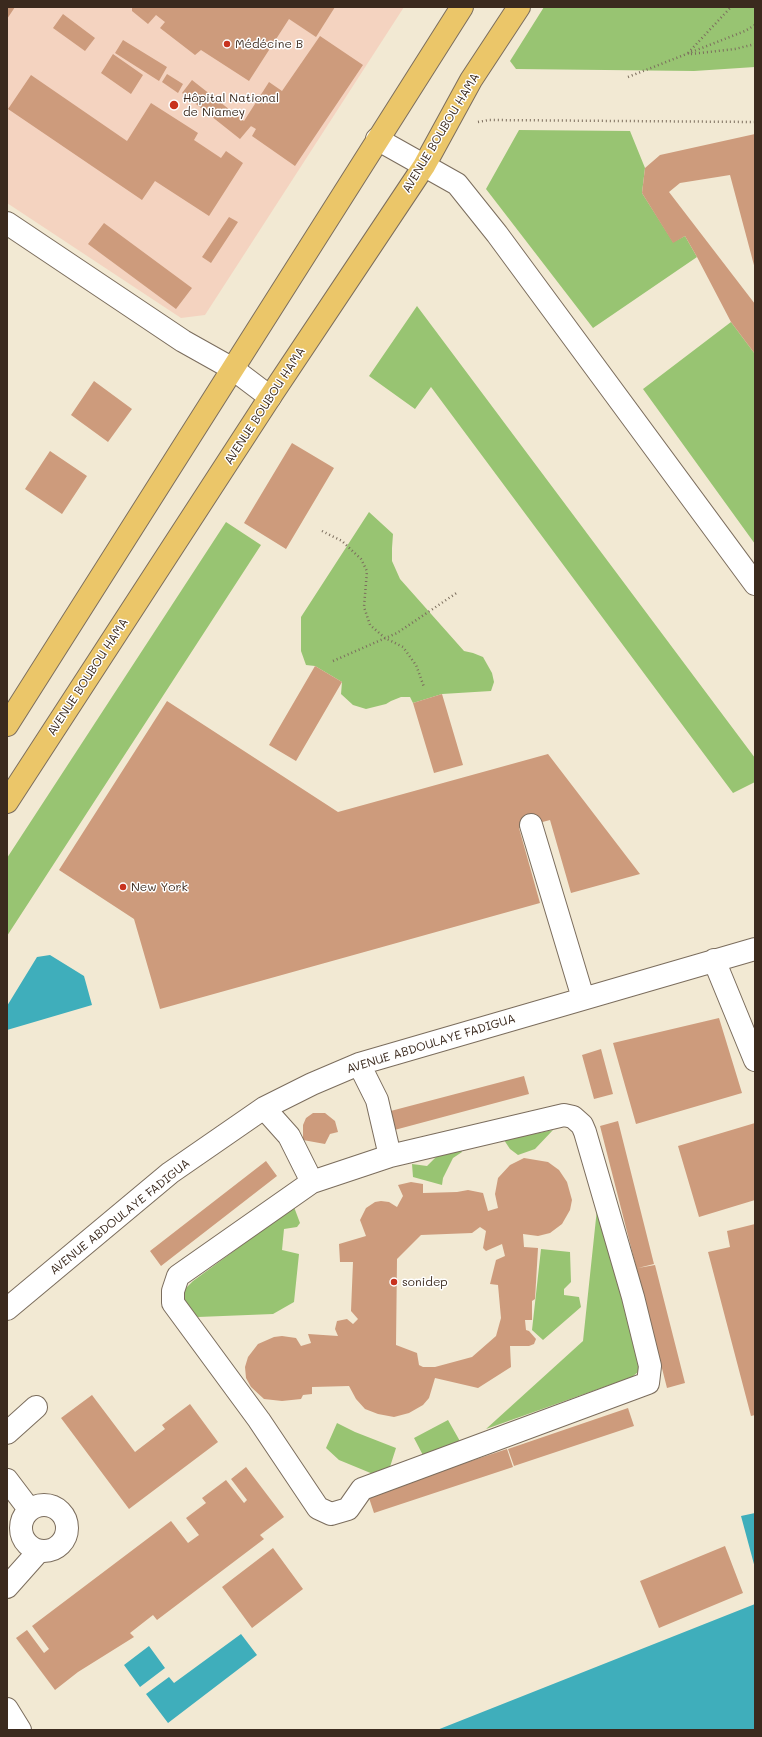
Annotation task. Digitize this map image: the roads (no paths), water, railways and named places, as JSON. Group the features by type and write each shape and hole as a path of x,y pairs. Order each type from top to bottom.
{"main road":[{"path":"7,725 462,7"},
{"name":"AVENUE BOUBOU HAMA","path":"7,802 270,397 424,166 471,80 519,7"}],"street":[{"path":"377,139 457,184 498,234 755,584"},
{"path":"7,223 183,341 233,369 270,397"},
{"path":"531,825 583,998"},
{"name":"AVENUE ABDOULAYE FADIGUA","path":"7,1309 170,1173 264,1108 312,1084 360,1064 755,949"},
{"path":"714,960 755,1060"},
{"path":"360,1064 377,1100 390,1156"},
{"path":"264,1108 289,1136 312,1182"},
{"path":"564,1115 573,1117 578,1121 585,1132 633,1297 650,1366 648,1383 362,1489 348,1509 331,1514 318,1508 259,1420 173,1302 173,1291 178,1276 312,1182 390,1156 564,1115"},
{"path":"7,1433 36,1407"},
{"path":"7,1480 29,1509"},
{"path":"40,1504 51,1504 60,1510 66,1520 67,1530 65,1539 62,1543 50,1550 39,1551 30,1546 23,1538 20,1528 23,1517 29,1509 40,1504"},
{"path":"7,1587 39,1551"},
{"path":"7,1709 20,1730"}],"water":[{"path":"50,955 84,976 92,1005 7,1030 7,1006 37,957"},
{"path":"755,1513 755,1568 741,1516"},
{"path":"755,1604 755,1730 437,1730"},
{"path":"241,1634 257,1655 168,1723 146,1694 169,1677 174,1683"},
{"path":"149,1646 165,1668 140,1687 124,1665"}],"place":[{"name":"Médécine B","path":"227,44"},
{"name":"Hôpital National de Niamey","path":"174,105"},
{"name":"New York","path":"123,887"},
{"name":"sonidep","path":"394,1282"}]}
